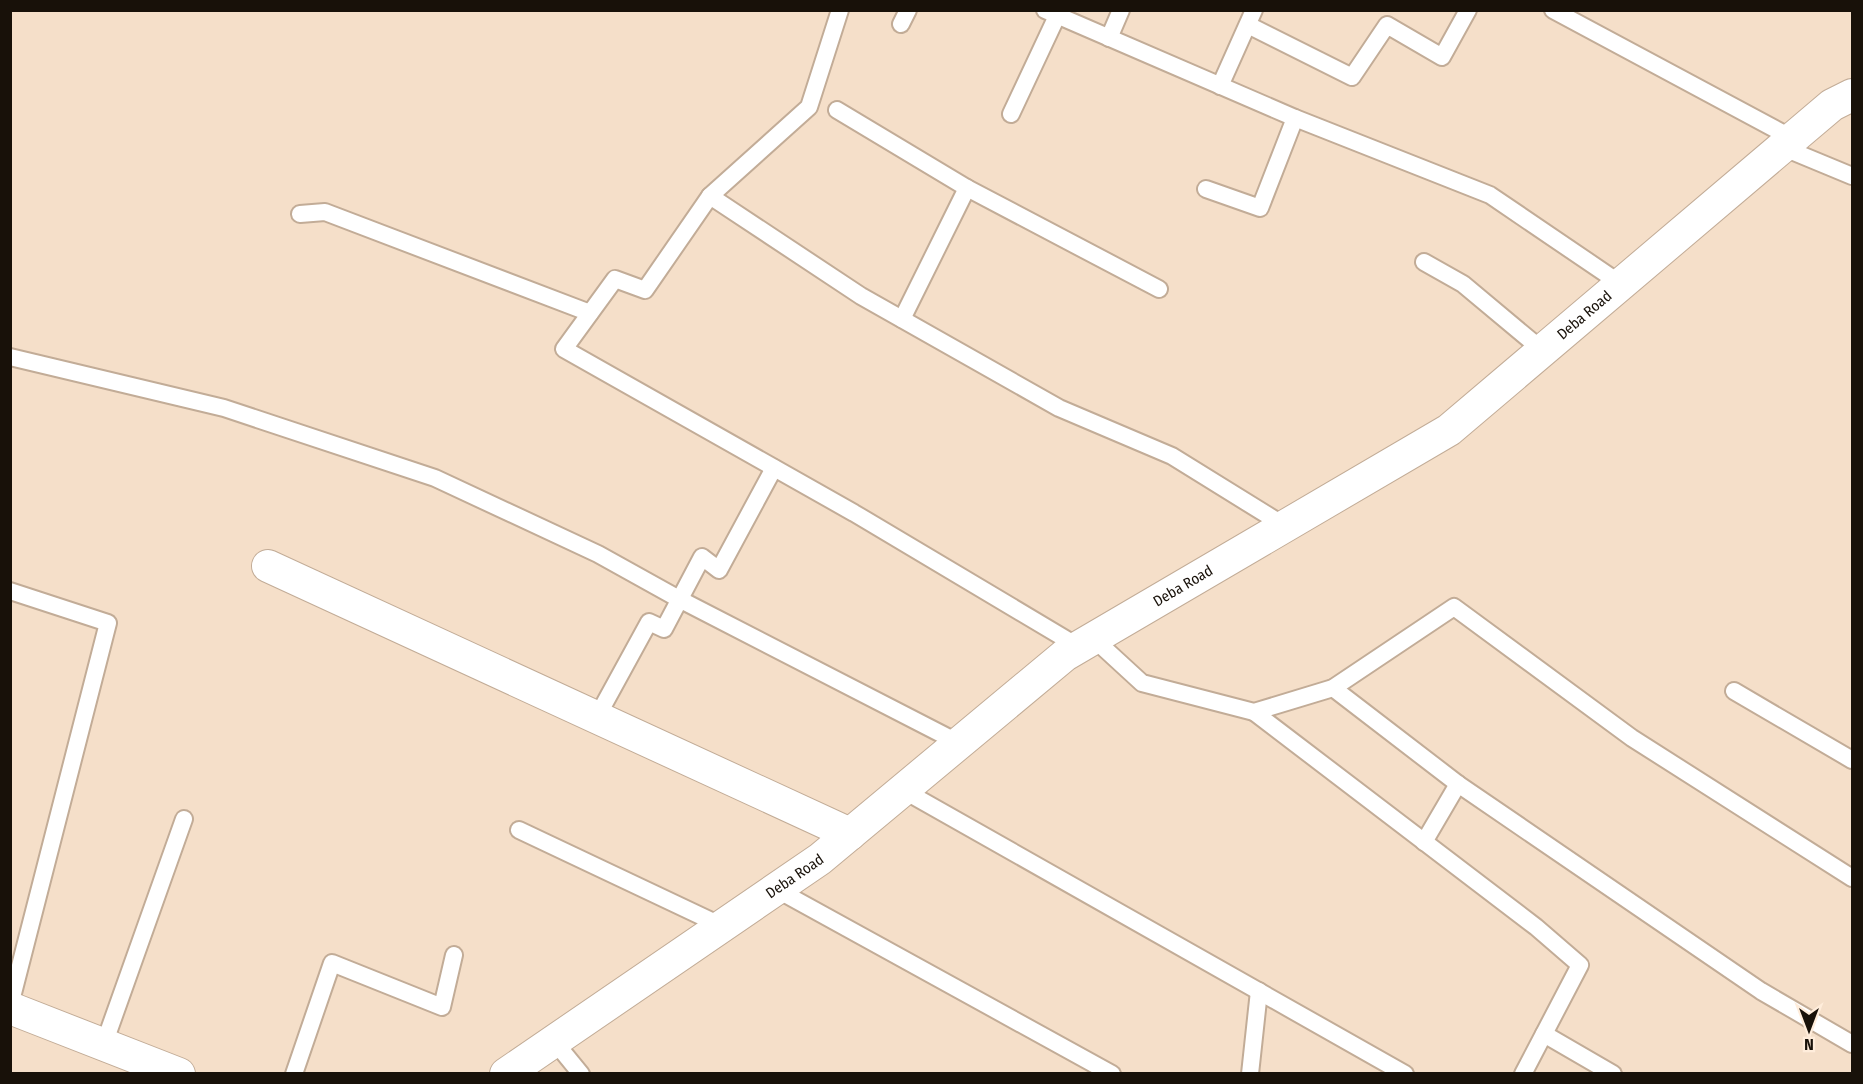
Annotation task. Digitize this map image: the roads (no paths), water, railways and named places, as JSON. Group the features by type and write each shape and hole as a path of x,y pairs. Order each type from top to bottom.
{"street":[{"name":"Deba Road","path":"506,1074 820,859 959,743 1086,642 1449,430 1832,105 1852,94"},
{"path":"268,566 850,834"},
{"path":"10,1006 179,1074"}],"lane":[{"path":"840,10 809,107 710,196 645,290 615,279 564,349 1086,642 1142,683 1254,712 1580,964 1523,1074"},
{"path":"1109,39 1120,10"},
{"path":"1220,86 1251,18 1352,77 1387,25 1442,57 1468,10"},
{"path":"1553,10 1787,143 1852,176"},
{"path":"1011,114 1051,13 1295,118 1490,195 1621,284"},
{"path":"837,110 968,188 1159,289"},
{"path":"1206,189 1260,208 1295,118"},
{"path":"902,319 968,188"},
{"path":"710,196 861,296 1059,408 1172,456 1284,526"},
{"path":"300,214 325,212 590,313"},
{"path":"1424,262 1463,284 1542,350"},
{"path":"10,357 224,408 435,478 598,554 679,599 959,743"},
{"path":"597,717 649,622 664,629 702,557 719,570 774,468"},
{"path":"10,591 108,623 10,1006"},
{"path":"1254,712 1333,688 1454,607 1632,738 1852,878"},
{"path":"1333,688 1458,784 1761,991 1852,1044"},
{"path":"1734,691 1852,760"},
{"path":"1424,842 1458,784"},
{"path":"903,790 1406,1074"},
{"path":"104,1044 184,819"},
{"path":"519,830 722,926"},
{"path":"776,889 1112,1074"},
{"path":"294,1074 333,963 442,1007 453,955"},
{"path":"1251,1074 1259,991"},
{"path":"1544,1034 1613,1074"},
{"path":"554,1041 581,1074"}]}
